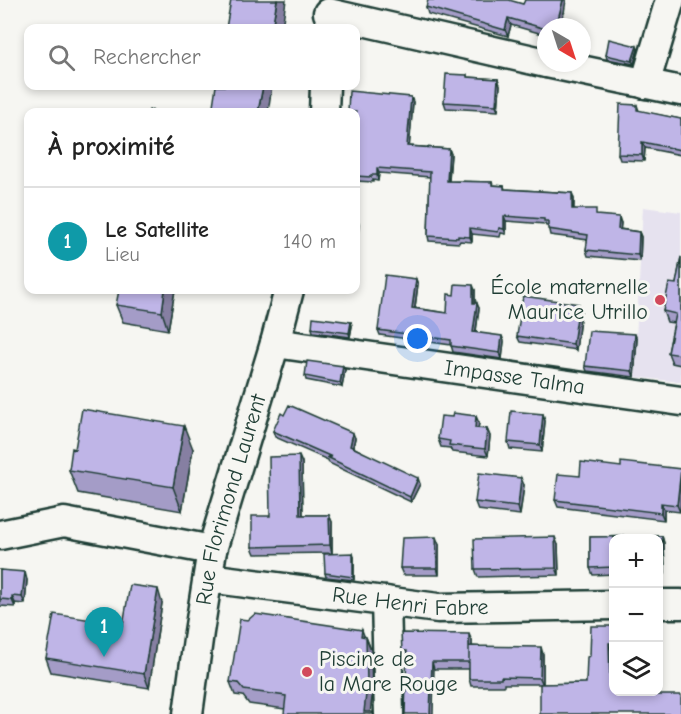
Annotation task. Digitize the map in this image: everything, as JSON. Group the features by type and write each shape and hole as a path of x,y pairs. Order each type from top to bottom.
{"street":[{"path":"645,84 670,0"},
{"path":"328,14 537,61"},
{"path":"589,72 681,91"},
{"path":"324,108 325,90"},
{"name":"Rue Florimond Laurent","path":"188,714 212,550 289,294"},
{"name":"Impasse Talma","path":"275,344 681,401"},
{"path":"0,535 64,522 212,550"},
{"name":"Rue Henri Fabre","path":"208,578 438,608 609,605"},
{"path":"386,601 389,714"},
{"path":"663,604 681,604"}],"shaded area":[{"name":"École maternelle Maurice Utrillo","path":"643,207 681,212 681,382 634,377"}],"building":[{"path":"231,0 277,0 273,24 227,24"},
{"path":"428,0 509,0 523,4 525,0 563,0 558,18 537,18 537,26 508,18 505,30 426,7"},
{"path":"609,39 637,46 632,61 606,55"},
{"path":"446,74 498,79 496,105 444,102"},
{"path":"215,90 262,90 259,108 213,108"},
{"path":"349,91 411,97 407,146 449,149 447,181 492,182 492,185 504,186 504,189 572,193 572,209 596,209 596,215 619,217 618,229 639,232 638,255 586,250 588,235 548,229 548,221 544,219 504,216 504,229 499,228 498,232 470,228 470,237 428,236 430,172 377,168 377,175 360,176 360,108 348,108"},
{"path":"620,104 637,105 637,110 681,119 681,150 642,142 642,155 618,154"},
{"path":"681,257 681,355 668,353 676,314 663,311 669,283 676,284"},
{"path":"385,275 416,279 412,308 447,313 448,294 454,295 455,284 473,285 473,303 477,303 473,332 502,336 500,353 451,346 451,340 378,330"},
{"path":"118,294 164,294 162,312 116,305"},
{"path":"523,296 579,304 573,344 517,336"},
{"path":"313,317 351,322 349,333 312,328"},
{"path":"589,331 635,334 632,371 585,366"},
{"path":"307,361 343,366 340,383 305,376"},
{"path":"289,405 353,433 350,446 418,478 410,497 327,457 332,457 273,431 281,413 284,415"},
{"path":"82,409 184,426 173,487 69,470"},
{"path":"511,411 543,414 540,445 508,442"},
{"path":"453,413 476,416 475,428 487,429 485,449 449,445 450,441 438,439 441,416 452,417"},
{"path":"299,456 300,515 329,515 330,545 252,547 252,516 270,516 269,457"},
{"path":"581,462 621,467 621,462 681,469 677,505 661,503 661,513 555,500 558,474 580,476"},
{"path":"479,473 521,478 518,507 475,502"},
{"path":"436,537 437,568 400,568 402,538"},
{"path":"555,537 556,568 475,569 474,539"},
{"path":"590,537 609,537 609,567 590,568"},
{"path":"353,553 353,577 325,573 324,554"},
{"path":"0,570 25,572 22,597 12,596 12,600 0,599"},
{"path":"130,585 158,589 144,674 46,658 54,614 123,625"},
{"name":"Piscine de la Mare Rouge","path":"255,614 362,630 361,636 366,637 367,685 364,712 373,712 372,714 284,714 286,696 244,690 238,683 230,682 240,619 248,620"},
{"path":"591,626 609,626 609,696 681,695 681,714 540,714 540,684 586,683 587,657 590,656"},
{"path":"401,633 469,634 469,646 541,647 540,678 469,679 469,662 432,662 430,714 405,714 407,651 402,651"}],"place":[{"name":"École maternelle Maurice Utrillo","path":"660,300"},
{"name":"Le Satellite","path":"104,657"},
{"name":"Piscine de la Mare Rouge","path":"307,672"}]}
